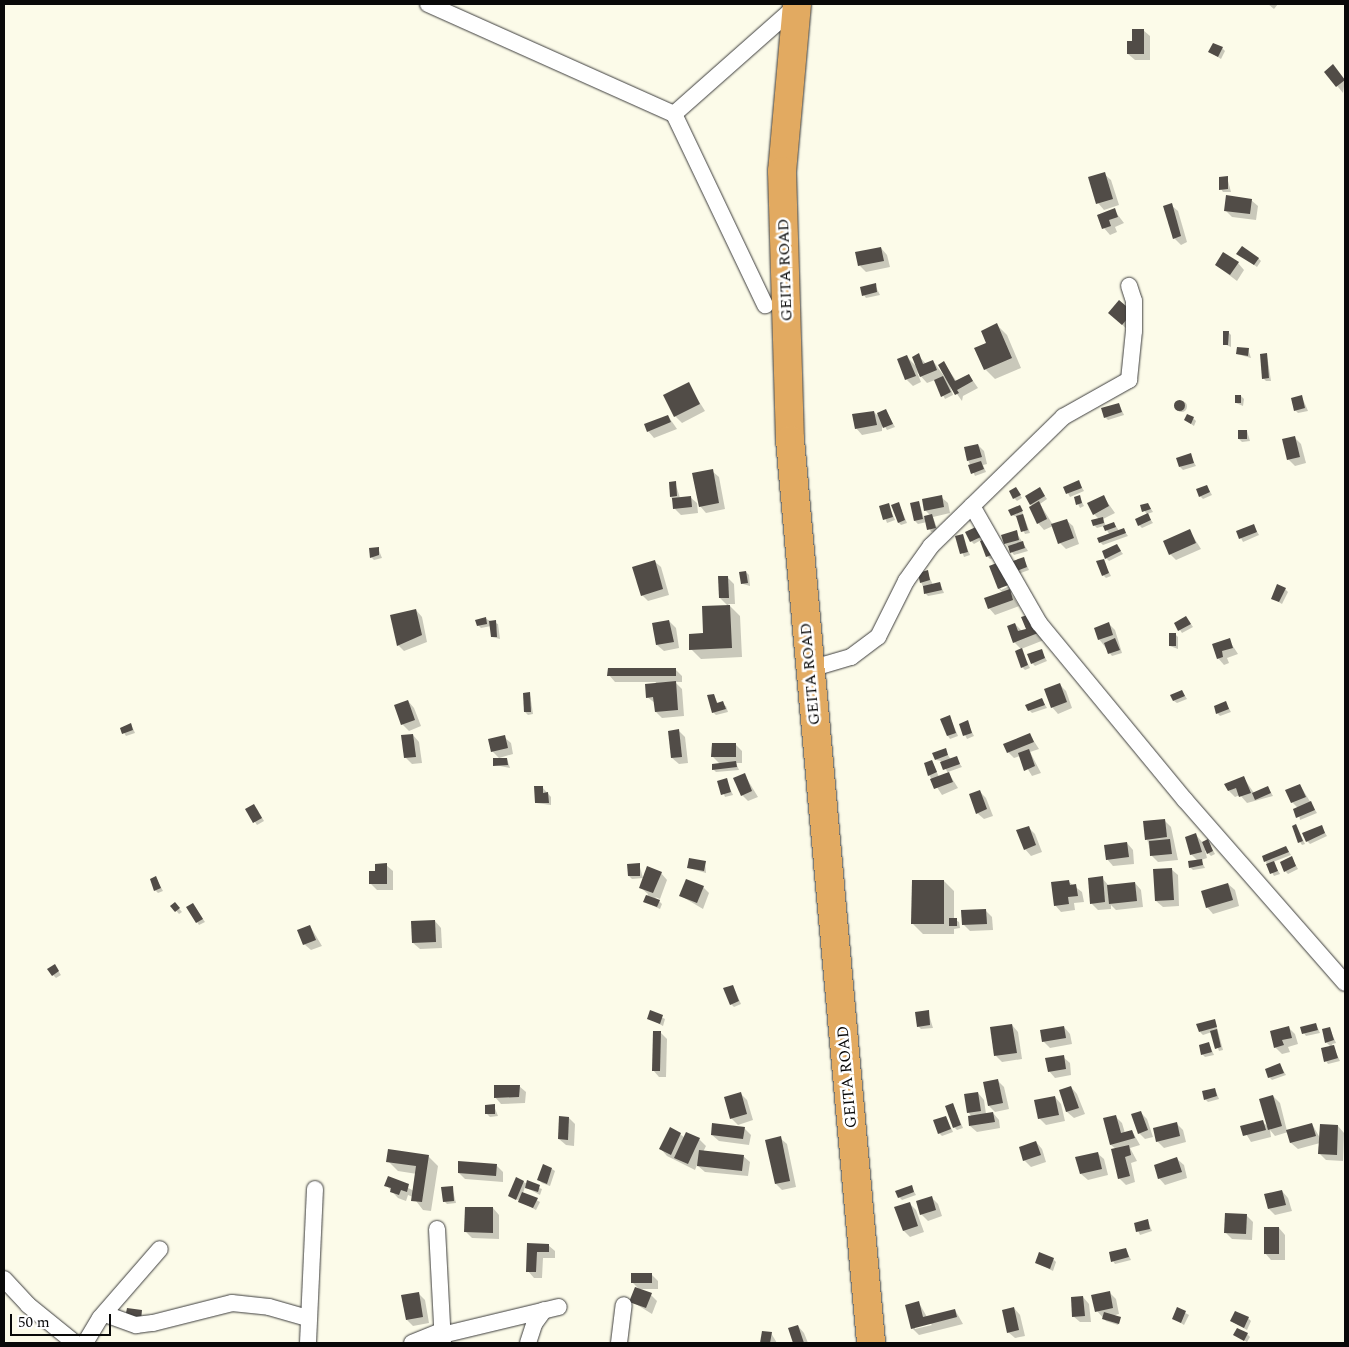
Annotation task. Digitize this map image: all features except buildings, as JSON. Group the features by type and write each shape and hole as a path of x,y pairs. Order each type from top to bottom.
{"highway":[{"name":"GEITA ROAD","path":"796,5 782,171 790,440 871,1343"}],"street":[{"path":"428,4 674,114 765,305"},
{"path":"674,114 796,5"},
{"path":"810,670 851,657 878,637 906,581 932,546 1063,417 1129,380 1134,330 1134,301 1129,286"},
{"path":"972,506 1039,623 1185,800 1345,983"},
{"path":"308,1343 307,1318 314,1240 315,1189"},
{"path":"437,1229 443,1336"},
{"path":"85,1343 104,1314 160,1249"},
{"path":"4,1279 28,1305 75,1343"},
{"path":"104,1314 129,1324 153,1324 232,1303 269,1307 307,1318"},
{"path":"618,1343 624,1305"},
{"path":"412,1343 551,1308 534,1324 528,1343"}]}
